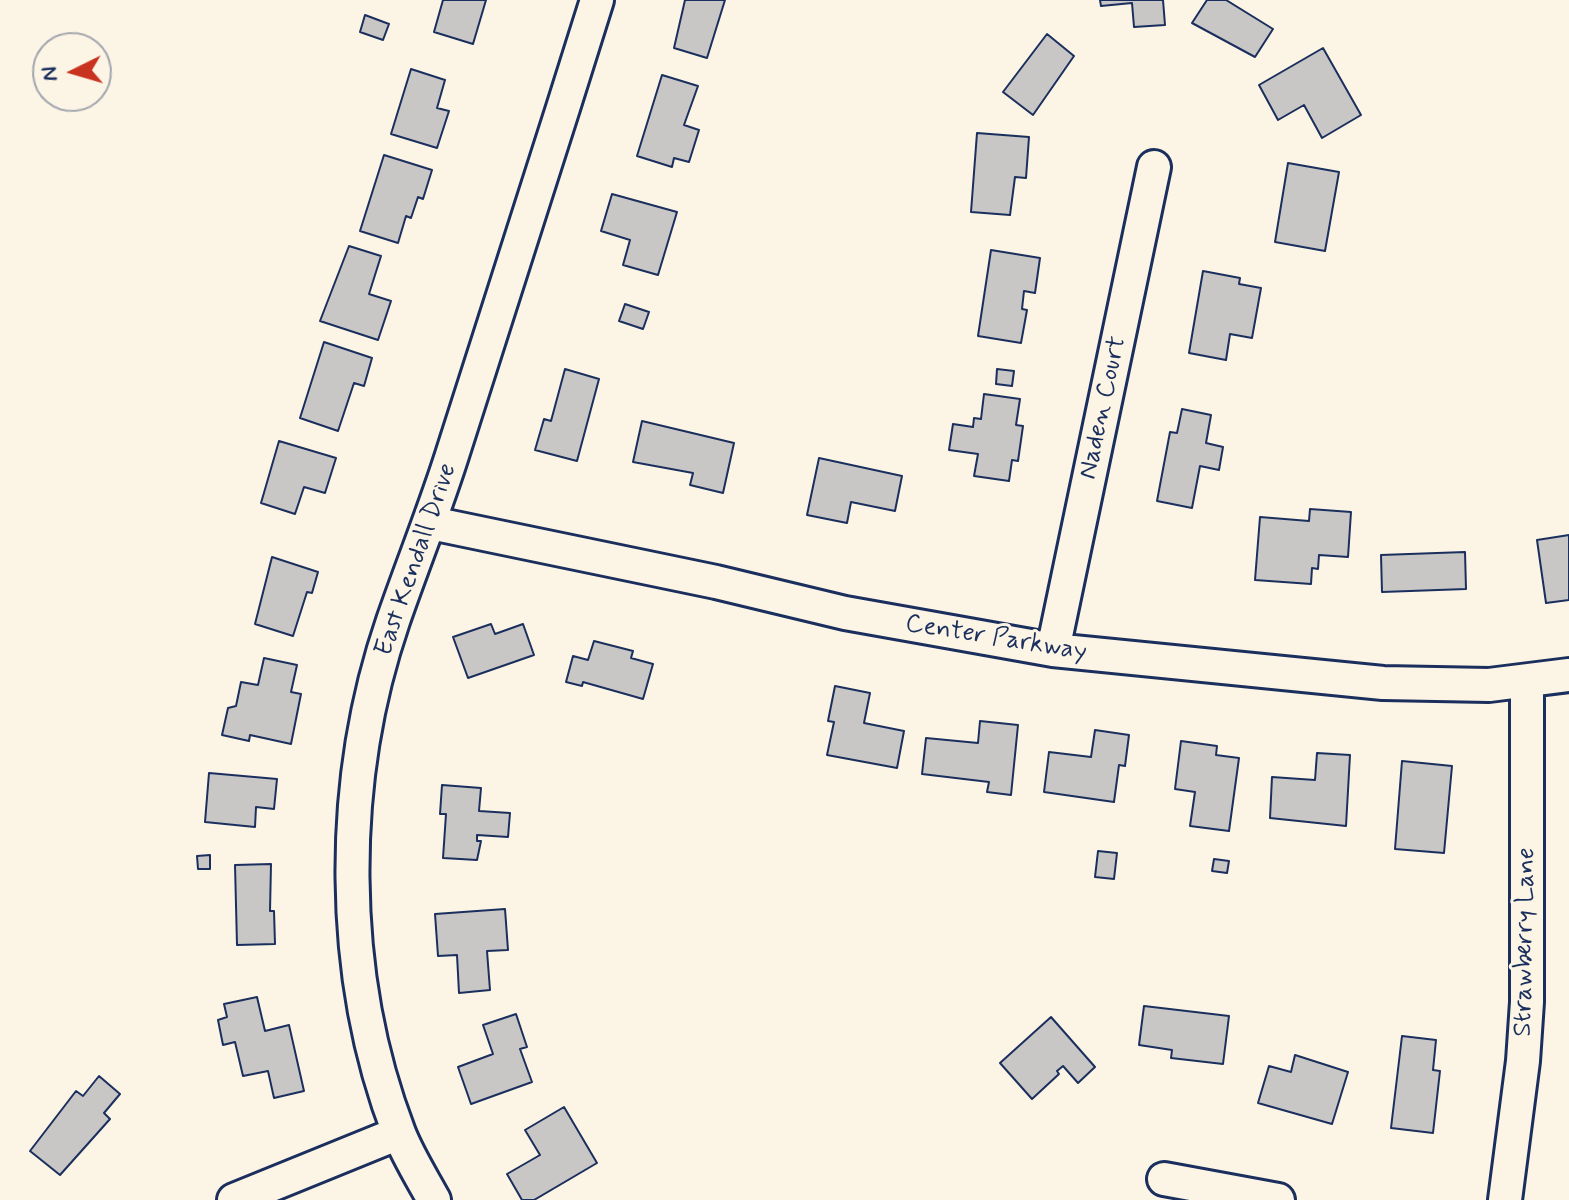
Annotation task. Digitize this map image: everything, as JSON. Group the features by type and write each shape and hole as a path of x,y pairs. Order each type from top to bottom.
{"street":[{"name":"East Kendall Drive","path":"434,1200 399,1133 373,1040 357,957 352,876 356,791 368,718 393,621 431,523 597,0"},
{"name":"Naden Court","path":"1053,650 1154,167"},
{"name":"Center Parkway","path":"431,523 845,613 1053,650 1383,683 1527,682 1569,675"},
{"name":"Strawberry Lane","path":"1505,1200 1523,1061 1527,1002 1527,682"},
{"path":"234,1200 399,1133"},
{"path":"1164,1179 1278,1200"}],"building":[{"path":"443,0 486,0 473,44 434,32"},
{"path":"685,0 725,0 707,58 674,48"},
{"path":"1100,0 1163,0 1165,25 1134,27 1132,3 1101,6"},
{"path":"1207,0 1226,0 1273,29 1255,57 1192,23"},
{"path":"365,15 389,24 383,40 360,32"},
{"path":"1047,34 1074,56 1033,115 1003,92"},
{"path":"1323,48 1361,115 1322,138 1304,105 1278,120 1259,85"},
{"path":"411,69 445,80 437,108 449,111 437,148 391,134"},
{"path":"662,75 698,86 684,125 699,130 689,162 674,158 672,167 637,156"},
{"path":"977,133 1029,137 1026,178 1015,177 1010,215 971,212"},
{"path":"384,155 432,170 423,199 418,197 411,218 406,216 398,243 360,231"},
{"path":"1288,163 1339,172 1325,251 1275,242"},
{"path":"612,194 677,212 658,275 623,265 630,240 601,231"},
{"path":"349,246 381,256 369,294 391,301 378,340 320,321"},
{"path":"991,250 1040,258 1035,293 1024,291 1022,309 1027,310 1021,343 978,336"},
{"path":"1203,271 1240,278 1239,284 1261,288 1252,338 1230,334 1226,360 1189,353"},
{"path":"625,304 649,312 643,329 619,321"},
{"path":"324,342 372,358 364,386 354,383 338,431 300,418"},
{"path":"565,369 599,379 577,461 535,450 544,419 551,421"},
{"path":"997,369 1014,371 1012,386 996,384"},
{"path":"984,394 1020,399 1016,425 1023,426 1018,461 1012,460 1009,481 974,476 978,454 949,450 953,424 973,427 974,418 981,419"},
{"path":"1182,409 1211,415 1206,443 1223,447 1219,470 1200,466 1192,508 1157,501 1170,432 1177,433"},
{"path":"642,421 734,443 723,493 690,485 693,473 633,462"},
{"path":"279,441 336,458 325,493 304,487 295,514 261,503"},
{"path":"819,458 902,476 895,511 851,502 847,523 807,515"},
{"path":"1310,509 1351,512 1348,557 1319,555 1318,569 1312,568 1311,584 1255,580 1260,517 1309,521"},
{"path":"1569,535 1569,600 1546,603 1537,540"},
{"path":"1465,552 1466,589 1382,592 1381,555"},
{"path":"272,557 318,572 312,593 307,592 293,636 255,624"},
{"path":"491,624 495,634 523,624 534,655 468,678 453,637"},
{"path":"594,641 633,651 631,658 653,664 643,699 583,682 582,686 566,682 573,656 588,660"},
{"path":"264,658 297,665 291,692 301,694 291,744 250,735 249,741 222,735 228,708 236,706 241,682 258,685"},
{"path":"835,686 870,693 864,723 904,731 897,768 827,755 834,722 828,721"},
{"path":"980,721 1018,725 1011,795 987,792 989,782 922,774 926,738 978,743"},
{"path":"1095,730 1129,735 1125,766 1119,765 1114,802 1044,792 1049,752 1091,757"},
{"path":"1181,741 1217,746 1216,755 1239,758 1229,831 1190,826 1195,792 1175,789"},
{"path":"1317,753 1350,755 1346,826 1270,818 1272,777 1315,780"},
{"path":"1402,761 1452,766 1444,853 1395,849"},
{"path":"209,773 277,779 274,809 256,807 255,827 205,822"},
{"path":"442,785 481,788 479,811 510,813 508,837 477,835 477,841 481,841 477,860 443,858 446,814 440,814"},
{"path":"1098,851 1117,853 1114,879 1095,877"},
{"path":"210,855 210,869 198,869 197,856"},
{"path":"1214,859 1229,861 1227,873 1212,871"},
{"path":"271,864 270,911 274,911 275,944 237,945 235,865"},
{"path":"505,909 508,950 487,951 490,990 459,993 457,955 438,956 435,914"},
{"path":"257,997 265,1031 289,1025 304,1091 274,1098 268,1071 243,1076 235,1042 223,1045 218,1020 227,1017 224,1004"},
{"path":"1144,1006 1229,1016 1223,1064 1171,1058 1172,1050 1139,1045"},
{"path":"516,1014 527,1047 520,1049 532,1082 471,1104 458,1067 493,1054 483,1025"},
{"path":"1051,1017 1095,1067 1078,1083 1063,1066 1057,1071 1059,1074 1032,1099 1000,1063"},
{"path":"1402,1036 1436,1040 1433,1070 1440,1071 1433,1133 1391,1128"},
{"path":"1295,1055 1348,1072 1332,1124 1258,1103 1269,1066 1291,1072"},
{"path":"99,1076 120,1094 104,1113 110,1119 60,1175 30,1151 76,1091 83,1096"},
{"path":"564,1107 597,1163 534,1200 522,1200 507,1174 540,1155 525,1130"}]}
